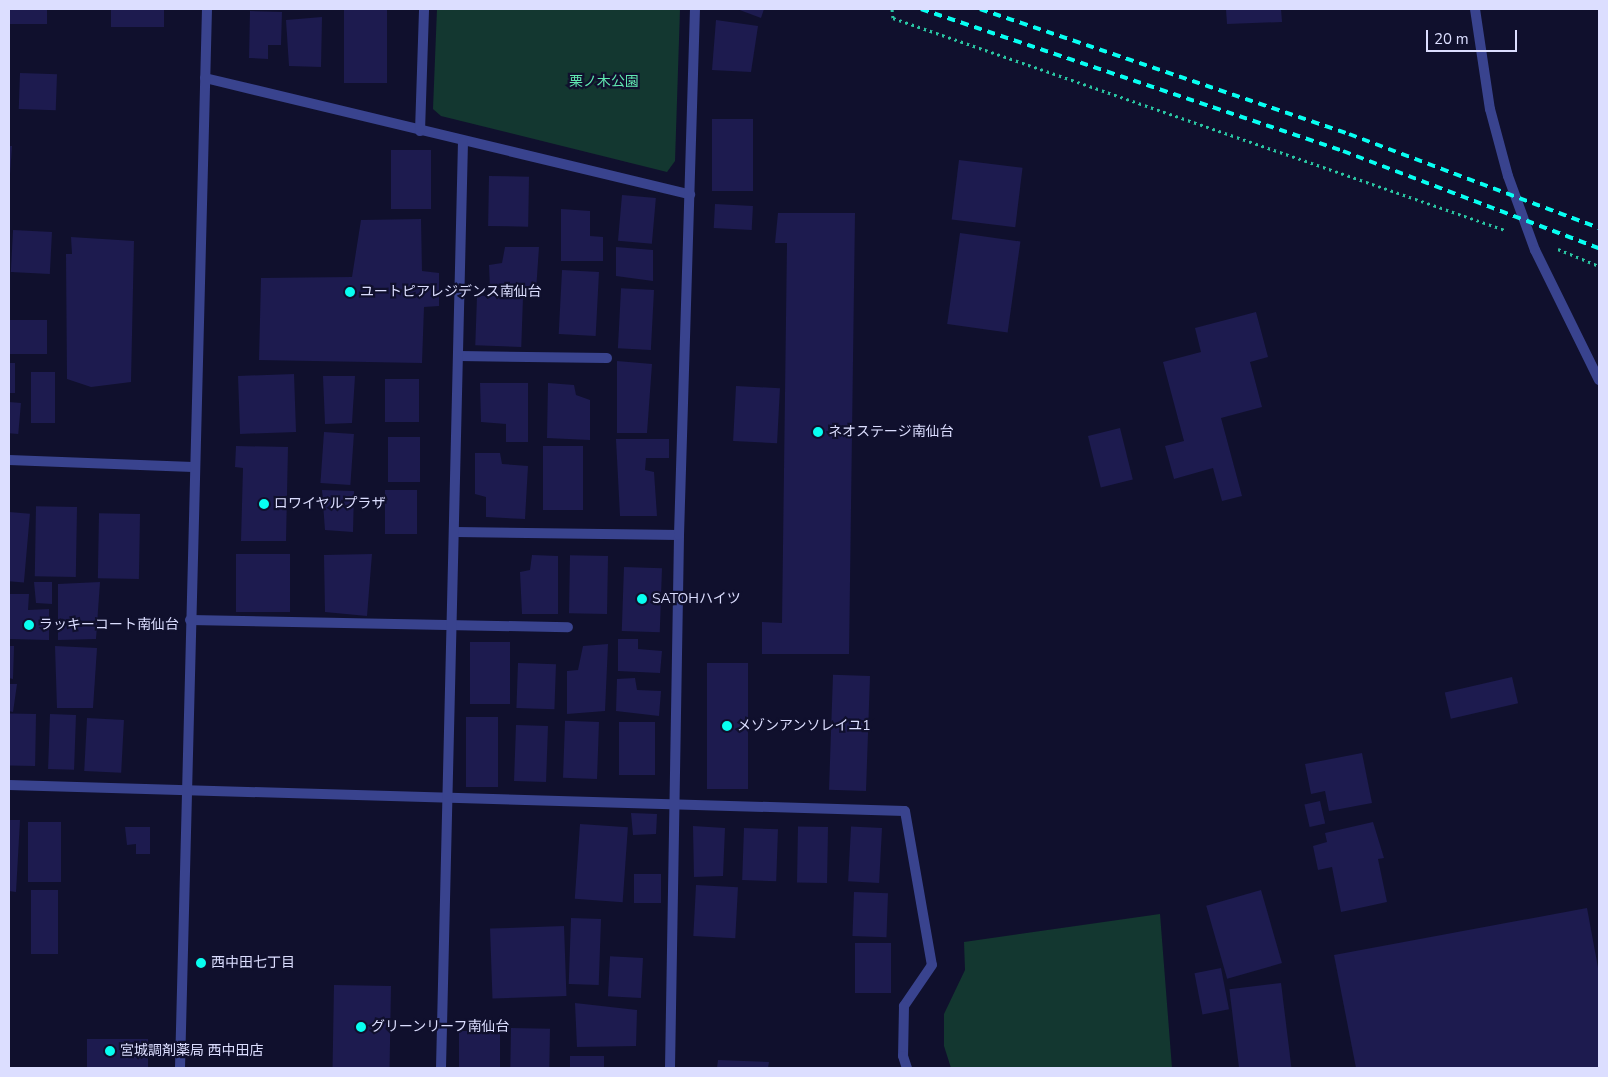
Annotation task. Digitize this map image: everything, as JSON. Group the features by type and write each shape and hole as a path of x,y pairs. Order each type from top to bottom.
{"street":[{"path":"180,1068 193,467 207,9"},
{"path":"420,131 424,9"},
{"path":"670,1068 680,535 695,9"},
{"path":"1475,9 1490,109 1508,176 1531,238 1599,380"},
{"path":"205,78 420,131 690,194"},
{"path":"441,1068 456,532 463,141"},
{"path":"459,356 607,358"},
{"path":"9,460 193,467"},
{"path":"456,532 680,535"},
{"path":"190,620 568,627"},
{"path":"9,785 187,788 676,806 906,810 932,965 904,1006 904,1056 907,1068"}],"path":[{"path":"892,9 893,18 1531,238 1599,266"}],"green space":[{"name":"栗ノ木公園","path":"437,9 680,9 675,161 667,172 441,116 433,109"},
{"path":"1160,914 1172,1068 951,1068 944,1046 944,1014 965,970 964,942"}],"building":[{"path":"9,9 47,9 47,24 9,24"},
{"path":"111,9 164,9 164,27 111,27"},
{"path":"344,9 387,9 387,83 344,83"},
{"path":"737,9 764,9 761,18"},
{"path":"1226,9 1281,9 1282,22 1227,24"},
{"path":"250,11 282,12 281,45 268,45 268,59 249,58"},
{"path":"322,17 321,67 289,66 286,20"},
{"path":"716,20 758,26 751,72 712,70"},
{"path":"20,73 57,74 56,110 19,109"},
{"path":"712,119 753,119 753,191 712,191"},
{"path":"9,146 12,146 9,189"},
{"path":"391,150 431,150 431,209 391,209"},
{"path":"959,160 1023,168 1015,227 952,220"},
{"path":"489,176 529,177 528,227 488,226"},
{"path":"622,195 656,198 652,244 618,241"},
{"path":"715,204 753,206 752,230 714,228"},
{"path":"561,209 590,211 590,236 603,237 603,261 561,261"},
{"name":"ネオステージ南仙台","path":"778,213 855,213 849,654 762,654 762,622 782,623 787,243 775,243"},
{"name":"ユートピアレジデンス南仙台","path":"421,219 422,271 439,273 439,306 424,307 422,363 259,360 261,278 352,277 361,220"},
{"path":"13,230 52,232 50,274 11,272"},
{"path":"960,233 1020,241 1008,333 947,324"},
{"path":"71,237 134,241 131,382 91,387 67,379 66,254 72,254"},
{"path":"505,247 539,247 536,291 490,289 489,265 502,263"},
{"path":"616,247 653,250 653,281 616,276"},
{"path":"562,270 599,272 596,336 559,334"},
{"path":"621,288 654,290 651,350 618,348"},
{"path":"477,295 523,297 521,347 475,345"},
{"path":"1256,312 1268,357 1250,362 1262,407 1221,418 1242,496 1222,501 1213,468 1174,479 1165,446 1184,441 1163,362 1201,352 1195,328"},
{"path":"9,320 47,320 47,354 9,354"},
{"path":"617,361 652,364 647,433 617,433"},
{"path":"9,363 15,363 15,393 9,393"},
{"path":"31,372 55,372 55,423 31,423"},
{"path":"294,374 296,432 240,434 238,376"},
{"path":"323,376 355,376 352,423 325,424"},
{"path":"385,379 419,379 419,422 385,422"},
{"path":"480,383 528,383 528,442 506,442 506,424 481,422"},
{"path":"548,383 574,385 576,395 590,400 590,440 547,438"},
{"path":"736,386 780,388 777,443 733,441"},
{"path":"9,402 21,403 18,434 9,433"},
{"path":"1120,428 1133,479 1101,487 1088,436"},
{"path":"324,432 354,434 350,485 320,483"},
{"path":"388,437 420,437 420,482 388,482"},
{"path":"616,439 669,439 669,458 646,458 645,470 654,472 657,516 620,516"},
{"name":"ロワイヤルプラザ","path":"236,446 288,447 286,541 241,541 243,468 235,467"},
{"path":"543,446 583,446 583,510 543,510"},
{"path":"475,453 500,453 502,464 528,466 525,519 486,517 486,497 475,494"},
{"path":"322,490 354,491 353,532 325,530"},
{"path":"385,490 417,490 417,534 385,534"},
{"path":"36,506 77,507 76,577 35,576"},
{"path":"9,512 30,514 24,583 9,581"},
{"path":"99,513 140,514 139,579 98,578"},
{"path":"236,554 290,554 290,612 236,612"},
{"path":"372,554 367,616 325,612 324,555"},
{"path":"532,555 558,556 558,614 522,614 520,572 530,570"},
{"path":"570,555 608,556 607,614 569,613"},
{"name":"SATOHハイツ","path":"624,567 662,568 660,632 622,631"},
{"path":"34,582 52,582 52,604 36,603"},
{"path":"100,582 96,639 58,640 58,584"},
{"name":"ラッキーコート南仙台","path":"9,594 29,594 28,610 49,609 49,640 9,639"},
{"path":"618,639 638,639 638,649 662,651 660,673 618,671"},
{"path":"470,642 510,642 510,704 470,704"},
{"path":"608,644 605,711 567,714 567,671 578,670 583,646"},
{"path":"9,646 14,646 13,679 9,678"},
{"path":"55,646 97,648 93,708 57,708"},
{"path":"518,663 556,664 554,709 516,708"},
{"name":"メゾンアンソレイユ1","path":"707,663 748,663 748,789 707,789"},
{"path":"833,675 870,676 866,791 829,790"},
{"path":"1512,677 1518,703 1451,719 1445,693"},
{"path":"635,678 637,690 661,691 659,716 616,711 617,679"},
{"path":"9,684 17,684 13,712 9,711"},
{"path":"10,714 36,714 35,766 9,766"},
{"path":"50,714 76,715 74,770 48,769"},
{"path":"466,717 498,717 498,787 466,787"},
{"path":"87,718 124,720 121,773 84,771"},
{"path":"565,721 599,722 597,779 563,778"},
{"path":"619,722 655,722 655,775 619,775"},
{"path":"516,725 548,726 546,782 514,781"},
{"path":"1362,753 1372,803 1329,811 1325,791 1311,794 1305,764"},
{"path":"1320,801 1325,823 1310,827 1304,805"},
{"path":"631,813 657,814 656,834 633,835"},
{"path":"9,820 20,820 16,892 9,891"},
{"path":"28,822 61,822 61,882 28,882"},
{"path":"1373,822 1384,858 1378,859 1387,902 1341,912 1332,867 1318,870 1313,846 1327,842 1325,833"},
{"path":"580,824 628,827 623,902 575,899"},
{"path":"693,826 725,828 723,876 694,877"},
{"path":"798,826 828,827 827,883 797,882"},
{"path":"851,826 882,828 879,883 848,881"},
{"path":"125,827 150,827 150,854 136,854 136,844 127,845"},
{"path":"744,828 778,829 776,881 742,880"},
{"path":"634,874 661,874 661,903 634,903"},
{"path":"696,885 738,887 735,938 693,936"},
{"path":"31,890 58,890 58,954 31,954"},
{"path":"1261,890 1282,963 1227,979 1206,906"},
{"path":"854,892 888,893 886,937 852,936"},
{"path":"1587,908 1599,973 1599,1068 1356,1068 1334,955"},
{"path":"571,918 601,919 599,985 569,984"},
{"path":"564,926 566,996 492,999 490,929"},
{"path":"855,943 891,943 891,993 855,993"},
{"path":"610,956 643,958 641,998 608,996"},
{"path":"1221,968 1229,1009 1203,1014 1194,973"},
{"path":"1281,983 1291,1068 1239,1068 1229,989"},
{"name":"グリーンリーフ南仙台","path":"334,985 391,986 390,1068 333,1068"},
{"path":"575,1003 637,1010 636,1046 577,1047"},
{"path":"511,1028 550,1029 549,1068 510,1068"},
{"path":"459,1031 500,1031 500,1068 459,1068"},
{"path":"87,1039 148,1039 148,1068 87,1068"},
{"path":"570,1056 604,1056 604,1068 570,1068"},
{"path":"718,1060 769,1062 768,1068 717,1068"}],"railway":[{"path":"921,9 1343,151 1599,248"},
{"path":"980,9 1349,134 1599,228"}],"place":[{"name":"ユートピアレジデンス南仙台","path":"350,292"},
{"name":"ネオステージ南仙台","path":"818,432"},
{"name":"ロワイヤルプラザ","path":"264,504"},
{"name":"SATOHハイツ","path":"642,599"},
{"name":"ラッキーコート南仙台","path":"29,625"},
{"name":"メゾンアンソレイユ1","path":"727,726"},
{"name":"西中田七丁目","path":"201,963"},
{"name":"グリーンリーフ南仙台","path":"361,1027"},
{"name":"宮城調剤薬局 西中田店","path":"110,1051"}]}
